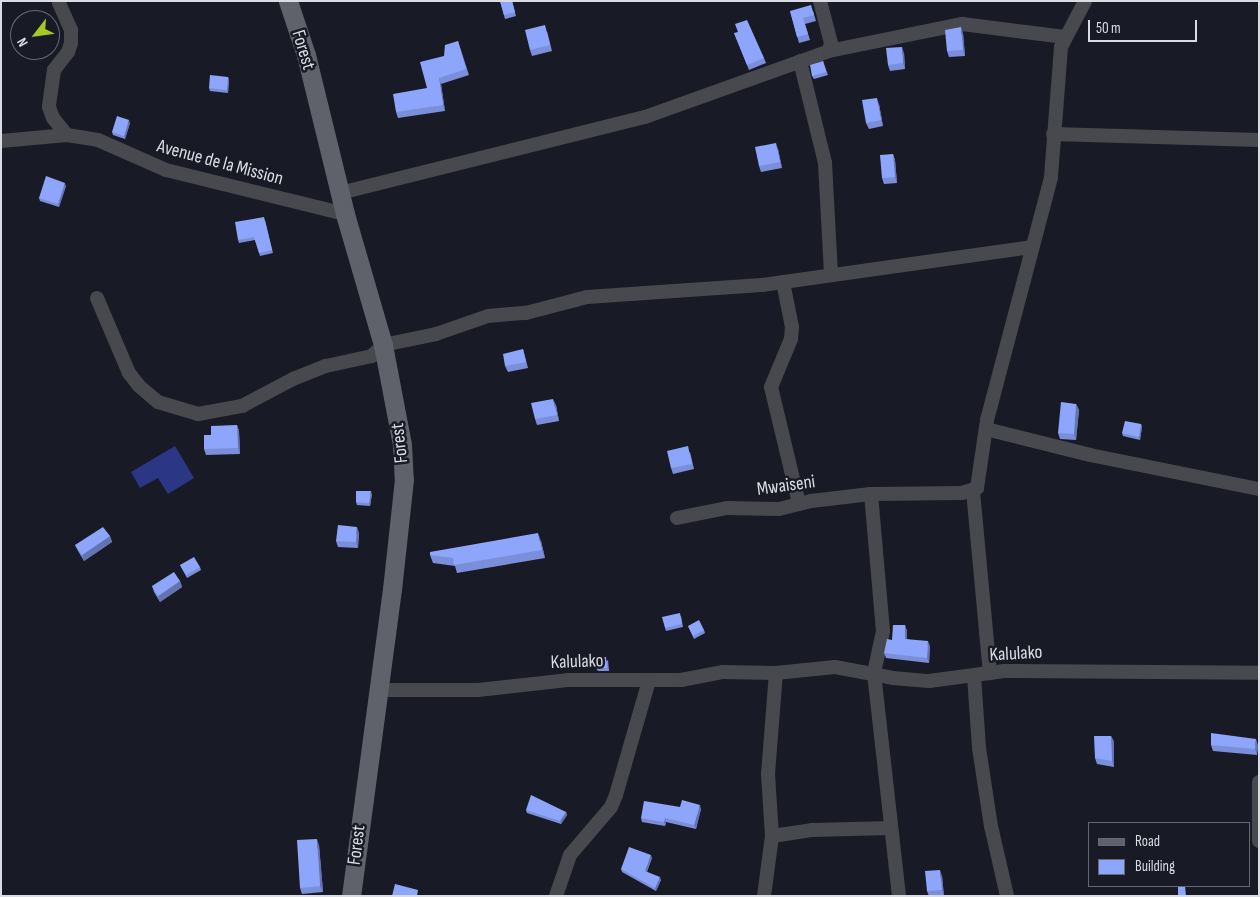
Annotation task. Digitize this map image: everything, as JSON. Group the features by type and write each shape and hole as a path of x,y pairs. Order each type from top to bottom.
{"street":[{"name":"Forest","path":"288,1 306,55 345,214 383,345 397,414 404,479 351,896"},
{"path":"820,1 830,38 829,51"},
{"path":"990,673 973,491 979,483 986,428 1048,191 1057,64 1065,37 1085,1"},
{"path":"59,3 71,30 71,43 68,52 54,70 49,107 53,118 67,135"},
{"path":"340,194 645,117 829,51 962,24 1065,37"},
{"path":"800,61 825,163 831,274"},
{"path":"1053,134 1259,140"},
{"name":"Avenue de la Mission","path":"1,141 67,135 98,140 166,170 345,214"},
{"path":"97,298 129,373 139,386 158,402 198,414 242,406 293,378 326,366 372,356 383,345 436,334 488,316 526,313 581,298 701,292 831,274 865,272 919,261 1032,247"},
{"path":"783,282 792,327 791,339 771,387 799,504"},
{"path":"986,428 1090,455 1259,489"},
{"name":"Mwaiseni","path":"677,518 727,508 761,510 871,494 973,491"},
{"path":"871,494 884,630 874,673 899,896"},
{"name":"Kalulako","path":"378,690 478,690 569,680 681,680 723,672 776,673 836,667 929,681 990,673 1259,672"},
{"path":"764,896 772,836 768,774 776,673"},
{"path":"974,676 985,787 1007,896"},
{"path":"556,896 570,855 611,807 649,681"},
{"path":"1259,782 1259,841"},
{"path":"772,836 812,830 891,828"}],"shaded area":[{"path":"175,446 194,478 168,494 158,478 140,488 131,472"}],"building":[{"path":"500,1 512,1 515,12 504,15"},
{"path":"811,5 814,15 803,18 808,34 797,37 790,11"},
{"path":"747,20 764,58 747,65 734,33 738,32 735,24"},
{"path":"545,25 550,45 530,50 525,30"},
{"path":"961,27 963,50 947,51 945,30"},
{"path":"458,41 466,69 439,78 443,105 396,112 393,94 427,88 420,62 444,56 445,45"},
{"path":"902,47 903,63 888,65 886,48"},
{"path":"823,61 826,72 812,76 810,65"},
{"path":"210,75 228,77 227,90 209,88"},
{"path":"877,98 881,120 866,123 862,100"},
{"path":"117,116 129,120 124,136 112,132"},
{"path":"776,143 780,162 759,166 755,147"},
{"path":"893,154 895,177 882,178 880,155"},
{"path":"46,176 65,183 58,204 39,198"},
{"path":"264,217 272,250 259,253 254,237 238,240 235,222"},
{"path":"523,349 526,362 505,366 503,354"},
{"path":"553,399 557,415 535,419 531,403"},
{"path":"1061,402 1076,404 1074,434 1058,433"},
{"path":"1125,421 1141,424 1139,437 1122,433"},
{"path":"237,425 238,448 204,449 204,435 211,435 211,426"},
{"path":"688,446 692,464 671,468 667,451"},
{"path":"356,491 371,491 369,503 356,502"},
{"path":"338,525 357,527 356,542 336,541"},
{"path":"103,527 110,536 82,555 75,545"},
{"path":"538,533 542,550 454,565 453,558 430,555 430,552"},
{"path":"194,557 200,567 186,575 180,565"},
{"path":"174,572 180,581 158,596 152,586"},
{"path":"680,613 682,624 665,628 662,617"},
{"path":"699,620 704,630 693,636 688,626"},
{"path":"893,625 905,625 905,639 928,641 927,658 884,653 887,639 892,640"},
{"path":"606,657 607,668 596,668 596,658"},
{"path":"1211,733 1256,739 1255,749 1211,745"},
{"path":"1094,736 1111,736 1112,761 1095,758"},
{"path":"531,795 566,812 560,821 526,810"},
{"path":"682,800 700,805 694,825 665,818 664,822 641,818 644,801 680,807"},
{"path":"317,839 320,886 300,888 297,840"},
{"path":"629,847 651,855 645,871 660,877 655,888 621,869"},
{"path":"940,870 942,890 927,891 925,871"},
{"path":"395,884 418,890 417,896 392,896"},
{"path":"1178,887 1185,887 1186,896 1178,896"}]}
